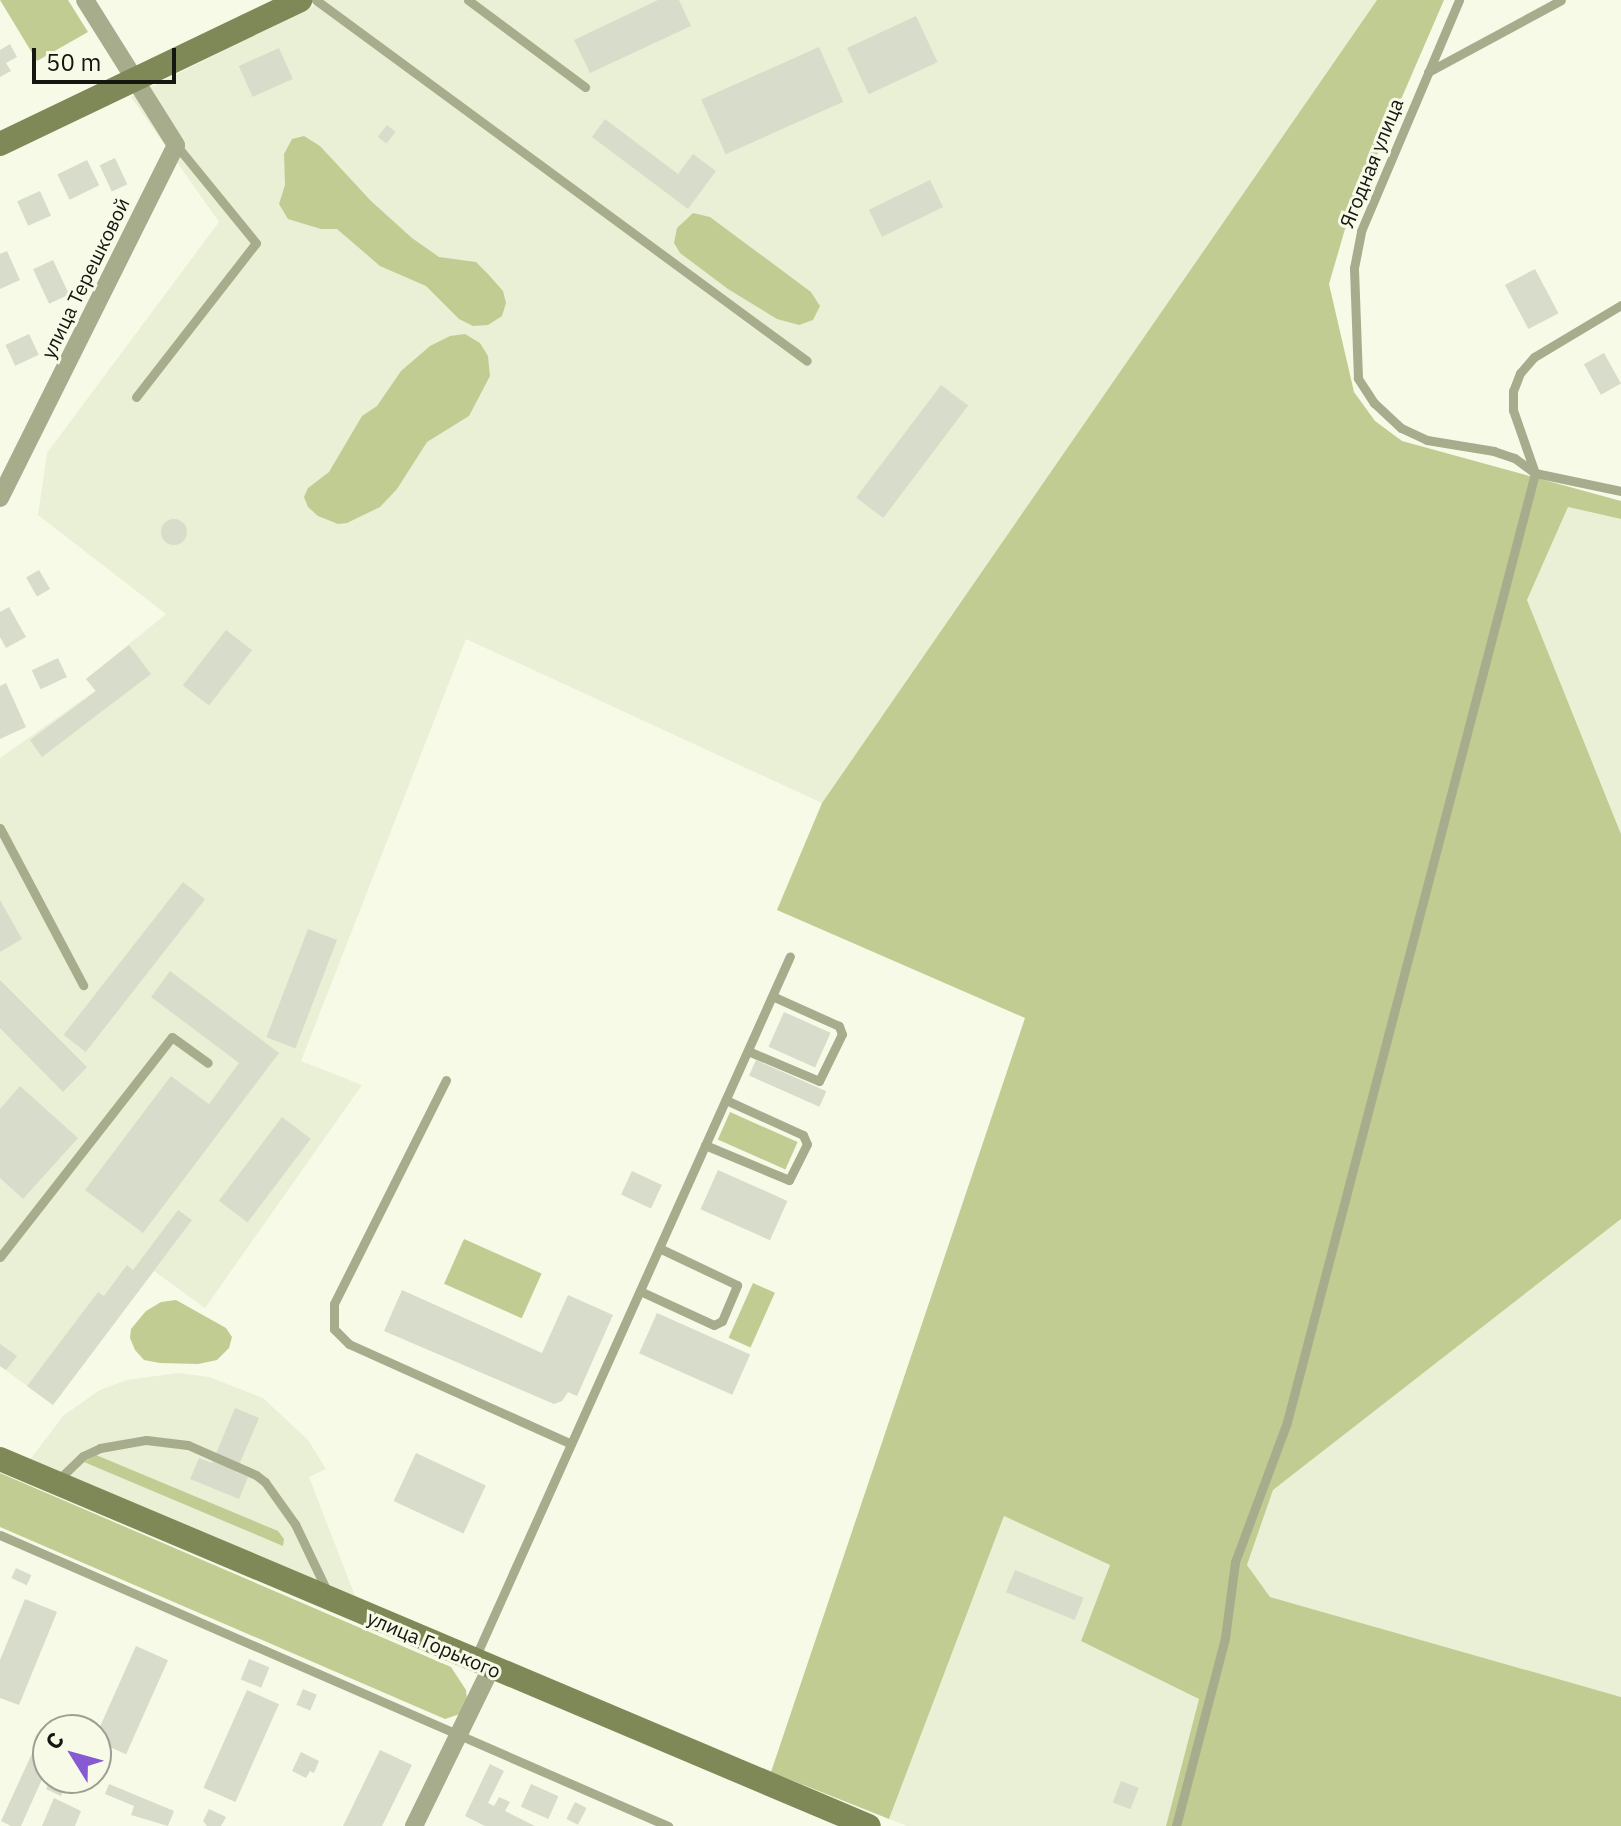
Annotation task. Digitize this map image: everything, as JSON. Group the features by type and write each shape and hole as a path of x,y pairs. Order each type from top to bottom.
{"main road":[{"path":"0,144 137,81 300,0"},
{"name":"улица Горького","path":"0,1459 331,1602 869,1826"}],"street":[{"path":"85,0 176,145"},
{"name":"улица Терешковой","path":"0,498 176,145"},
{"path":"414,1826 459,1734 483,1664"}],"lane":[{"path":"316,0 807,361"},
{"path":"468,0 585,87"},
{"name":"Ягодная улица","path":"1459,0 1361,231 1354,268 1358,378 1374,403 1401,428 1427,440 1494,451 1514,458 1535,473 1621,491"},
{"path":"1428,72 1561,0"},
{"path":"136,397 256,243 176,145"},
{"path":"1176,1826 1225,1638 1235,1562 1287,1422 1535,473 1513,410 1513,391 1520,373 1534,357 1621,305"},
{"path":"0,828 83,985"},
{"path":"483,1664 571,1444 790,956"},
{"path":"748,1051 819,1081 836,1048 842,1034 839,1026 772,996"},
{"path":"0,1257 172,1037 208,1063"},
{"path":"446,1080 334,1304 334,1329 349,1344 571,1444"},
{"path":"705,1145 784,1180 793,1176 807,1138 726,1100"},
{"path":"640,1291 714,1325 722,1321 732,1300 737,1285 734,1282 659,1248"},
{"path":"55,1484 83,1456 125,1442 177,1442 215,1457 256,1475 282,1503 331,1602"},
{"path":"0,1535 668,1826"}],"shaded area":[{"path":"325,0 1377,0 822,803 466,639 301,1061 362,1085 205,1308 154,1271 53,1405 0,1366 0,758 95,691 86,679 166,614 38,515 47,453 219,222 131,97"},
{"path":"1568,507 1621,519 1621,834 1527,600"},
{"path":"1621,1219 1621,1697 1270,1597 1247,1565 1273,1490"},
{"path":"178,1373 209,1377 263,1398 308,1440 326,1469 309,1477 355,1596 28,1462 64,1415 100,1390 127,1380"},
{"path":"1004,1516 1110,1565 1081,1641 1199,1699 1166,1826 907,1826 889,1819"}],"green space":[{"path":"0,0 68,0 88,32 37,61"},
{"path":"1377,0 1444,0 1345,229 1329,284 1354,392 1375,421 1402,441 1621,501 1621,519 1568,507 1527,600 1621,834 1621,1219 1273,1490 1247,1565 1270,1597 1621,1697 1621,1826 1166,1826 1199,1699 1081,1641 1110,1565 1004,1516 889,1819 771,1772 1025,1018 777,910 822,803"},
{"path":"304,136 320,146 371,201 412,238 439,257 476,262 503,291 506,303 502,316 488,325 473,326 459,319 426,286 380,266 337,229 321,229 288,219 279,204 285,185 284,154 292,139"},
{"path":"693,213 710,217 811,292 820,306 813,320 799,325 777,319 728,289 680,253 674,243 677,228"},
{"path":"465,334 480,343 488,356 490,376 469,416 427,442 397,489 380,507 347,523 338,524 318,516 308,507 304,497 308,488 329,472 362,416 377,406 401,371 430,346 450,336"},
{"path":"730,1112 798,1142 785,1170 718,1139"},
{"path":"464,1239 542,1274 522,1318 444,1284"},
{"path":"753,1283 775,1293 751,1348 729,1338"},
{"path":"176,1300 226,1328 232,1337 229,1348 217,1360 198,1364 160,1363 144,1360 135,1350 130,1338 131,1329 146,1311 161,1302"},
{"path":"96,1455 278,1531 284,1539 283,1546 84,1462"},
{"path":"0,1473 451,1667 466,1690 467,1700 460,1714 445,1719 0,1527"}],"building":[{"path":"658,0 679,0 691,26 590,73 574,40"},
{"path":"916,16 938,62 869,94 847,48"},
{"path":"10,44 17,57 6,63 11,71 0,77 0,50"},
{"path":"819,47 843,102 726,154 701,99"},
{"path":"279,48 293,79 253,97 239,66"},
{"path":"605,119 678,174 693,154 716,171 688,209 592,137"},
{"path":"387,125 396,132 386,144 378,137"},
{"path":"115,158 127,184 112,191 100,165"},
{"path":"87,160 99,185 70,200 57,174"},
{"path":"930,180 943,207 882,237 869,210"},
{"path":"40,191 51,216 28,226 17,201"},
{"path":"7,251 20,280 0,289 0,254"},
{"path":"53,260 69,294 49,304 33,269"},
{"path":"1535,269 1558,313 1528,329 1505,285"},
{"path":"29,334 39,355 15,366 5,345"},
{"path":"1604,353 1621,384 1601,395 1584,364"},
{"path":"941,385 968,405 883,518 856,498"},
{"path":"174,519 183,523 187,532 183,541 174,545 165,541 161,532 165,523"},
{"path":"39,570 50,589 37,597 26,578"},
{"path":"9,607 26,637 6,648 0,637 0,612"},
{"path":"226,630 252,650 209,705 183,685"},
{"path":"129,645 151,674 42,757 30,740 96,691 86,679"},
{"path":"58,658 67,677 41,689 32,670"},
{"path":"6,683 26,727 0,739 0,686"},
{"path":"183,882 205,899 86,1052 64,1035"},
{"path":"0,900 22,939 0,952"},
{"path":"308,929 337,940 295,1048 266,1037"},
{"path":"170,971 279,1053 143,1233 85,1190 171,1076 209,1104 239,1063 151,997"},
{"path":"0,980 87,1067 63,1092 0,1028"},
{"path":"784,1012 831,1033 815,1067 769,1047"},
{"path":"756,1060 826,1091 819,1107 749,1076"},
{"path":"20,1086 78,1138 23,1199 0,1178 0,1109"},
{"path":"282,1117 311,1139 248,1223 219,1201"},
{"path":"718,1170 787,1201 770,1240 701,1209"},
{"path":"632,1171 662,1185 651,1209 621,1195"},
{"path":"178,1210 192,1220 53,1405 27,1386 98,1292 104,1296 127,1265 133,1270"},
{"path":"402,1290 542,1353 568,1295 613,1315 577,1396 568,1392 562,1401 554,1404 384,1331"},
{"path":"657,1313 750,1354 732,1395 639,1353"},
{"path":"0,1344 17,1356 6,1370 0,1366"},
{"path":"235,1408 259,1418 236,1472 248,1477 239,1499 190,1479 199,1458 212,1463"},
{"path":"416,1453 486,1486 463,1534 394,1501"},
{"path":"16,1568 31,1575 27,1585 11,1578"},
{"path":"1015,1570 1084,1598 1075,1620 1006,1592"},
{"path":"25,1599 57,1612 19,1705 0,1698 0,1660"},
{"path":"136,1646 168,1660 126,1754 112,1748 112,1714 106,1714"},
{"path":"249,1659 269,1667 261,1688 241,1679"},
{"path":"303,1689 317,1695 310,1711 296,1705"},
{"path":"247,1690 279,1704 235,1802 203,1788"},
{"path":"380,1750 412,1765 382,1826 343,1826"},
{"path":"301,1752 319,1761 314,1773 310,1771 306,1778 292,1771"},
{"path":"32,1754 32,1794 35,1794 21,1826 11,1826 1,1821"},
{"path":"490,1764 504,1771 488,1803 494,1806 499,1797 510,1802 505,1811 535,1826 485,1826 465,1816"},
{"path":"1121,1781 1139,1788 1130,1809 1113,1802"},
{"path":"531,1784 558,1796 548,1819 521,1807"},
{"path":"112,1785 174,1811 168,1826 131,1815 134,1806 105,1794 112,1794"},
{"path":"54,1798 81,1811 75,1826 42,1826"},
{"path":"575,1802 587,1808 578,1825 566,1819"},
{"path":"209,1809 226,1817 221,1826 207,1826 203,1821"}]}
